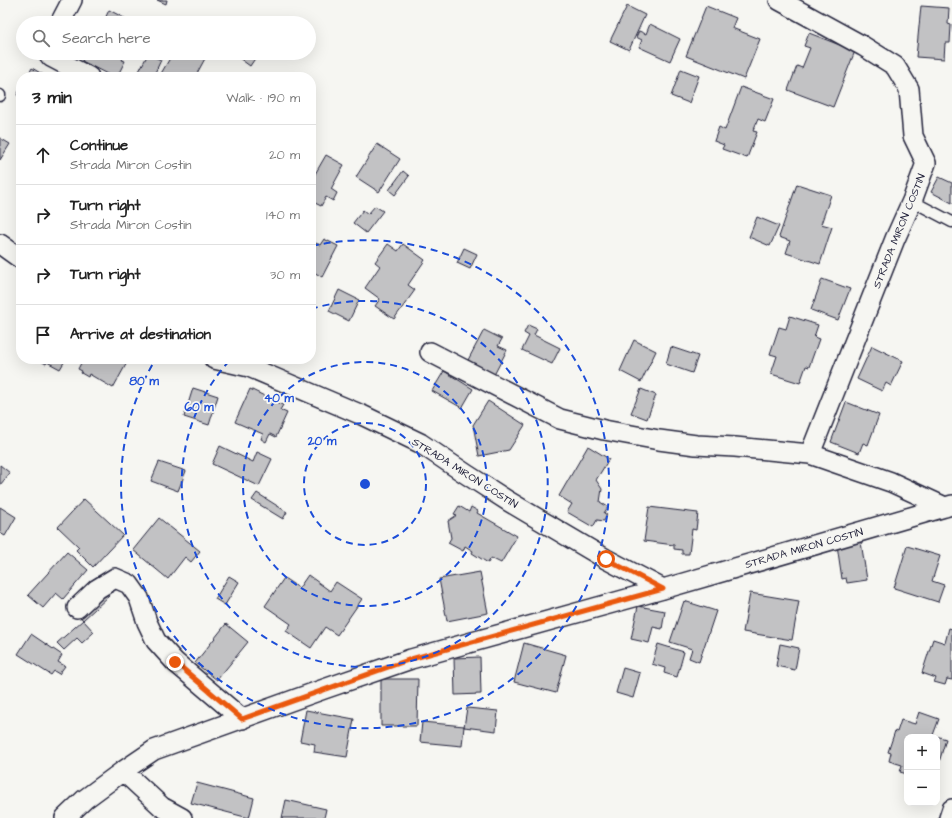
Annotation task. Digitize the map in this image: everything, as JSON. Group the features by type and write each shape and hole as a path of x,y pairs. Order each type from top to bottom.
{"street":[{"path":"64,16 72,0"},
{"name":"STRADA MIRON COSTIN","path":"779,0 863,46 895,66 909,89 913,136 926,163 810,454"},
{"path":"58,60 80,72"},
{"path":"0,244 16,255"},
{"name":"STRADA MIRON COSTIN","path":"430,352 560,420 659,440 696,445 810,454 891,482 948,506"},
{"name":"STRADA MIRON COSTIN","path":"253,364 420,443 466,474 606,559 663,589"},
{"name":"STRADA MIRON COSTIN","path":"65,818 85,799 154,750 411,659 663,589 948,506"},
{"path":"77,608 97,589 115,578 129,584 139,598 147,622 156,641 175,662 242,719"},
{"path":"123,771 162,807 182,818"},
{"path":"949,818 952,809"}],"lane":[{"path":"912,201 952,222"}],"building":[{"path":"157,0 167,0 166,4"},
{"path":"627,6 645,15 629,50 610,41"},
{"path":"706,6 736,18 732,28 760,39 744,79 686,56"},
{"path":"921,6 949,8 948,24 951,25 950,43 945,43 944,59 916,57"},
{"path":"109,10 121,16 106,16"},
{"path":"650,24 680,39 670,61 639,47 642,40 636,37 639,31 646,34"},
{"path":"809,33 855,51 833,107 788,90 797,66 802,68 810,48 804,46"},
{"path":"145,60 161,60 155,72 139,72"},
{"path":"169,60 204,60 198,72 162,72"},
{"path":"242,60 254,60 250,66"},
{"path":"82,61 125,61 120,72 103,72"},
{"path":"32,68 39,72 30,72"},
{"path":"681,69 699,76 689,103 671,96"},
{"path":"741,87 774,99 765,122 758,119 753,131 757,132 747,158 722,149 724,145 714,141 719,127 725,130"},
{"path":"0,138 10,144 0,160"},
{"path":"377,144 400,159 379,192 356,177"},
{"path":"326,155 344,165 331,189 337,193 333,201 326,197 321,206 316,204 316,172"},
{"path":"403,171 409,176 395,195 389,190"},
{"path":"939,177 952,183 952,203 931,192"},
{"path":"797,184 831,195 821,224 832,227 820,264 786,253 790,241 779,237"},
{"path":"375,206 383,211 366,233 353,223 363,210 368,214"},
{"path":"757,217 779,226 770,246 749,237"},
{"path":"324,239 338,246 322,277 316,273 316,243 320,245"},
{"path":"388,244 398,251 403,244 425,260 408,285 415,290 394,319 375,306 380,299 365,288 380,266 375,262"},
{"path":"464,248 477,254 470,269 457,263"},
{"path":"822,279 850,289 838,320 811,310"},
{"path":"339,290 359,300 349,321 329,311"},
{"path":"790,316 818,325 814,337 819,339 809,367 806,366 800,383 771,374 777,356 770,354 779,327 786,329"},
{"path":"528,325 537,329 534,335 560,348 552,364 522,350 529,336 524,333"},
{"path":"484,330 502,339 498,346 507,350 494,375 468,360"},
{"path":"634,340 656,351 641,382 620,371"},
{"path":"872,346 903,361 891,386 886,383 882,391 857,379"},
{"path":"671,347 698,356 692,373 666,364"},
{"path":"51,364 63,364 60,369"},
{"path":"80,364 126,364 113,388 89,374 88,377 81,373 82,371 78,369"},
{"path":"444,371 473,389 462,408 432,391"},
{"path":"193,388 218,396 209,425 184,417"},
{"path":"250,389 283,405 280,410 287,413 276,437 270,434 266,442 261,439 263,434 235,422"},
{"path":"641,389 656,395 647,419 631,413"},
{"path":"488,401 525,425 509,450 479,456 473,425"},
{"path":"846,402 879,415 868,445 863,443 859,453 831,442"},
{"path":"220,446 253,462 257,452 272,459 259,486 212,464"},
{"path":"588,446 609,459 596,480 602,489 600,502 608,507 604,513 607,515 604,521 597,520 593,527 567,512 572,504 559,496"},
{"path":"159,462 186,471 178,491 151,481"},
{"path":"0,465 10,473 0,485"},
{"path":"257,493 287,512 283,519 252,500"},
{"path":"84,499 123,535 93,567 76,550 79,547 58,527"},
{"path":"459,506 469,512 471,507 478,511 477,513 517,536 501,563 491,558 488,563 472,553 473,551 465,546 463,551 448,543 451,538 448,521 457,515 454,514"},
{"path":"0,507 16,517 5,536 0,533"},
{"path":"649,507 698,513 696,530 692,529 689,554 682,554 682,550 674,549 674,545 644,541"},
{"path":"159,518 200,551 191,562 185,557 168,579 133,550"},
{"path":"861,542 867,580 847,583 846,578 842,579 837,545"},
{"path":"907,546 940,556 932,581 944,585 938,602 894,588"},
{"path":"67,552 88,570 63,599 56,593 43,608 28,595"},
{"path":"480,572 488,613 447,621 439,579"},
{"path":"308,575 330,591 336,582 362,599 337,635 325,627 311,648 286,631 291,624 265,606 284,578 299,588"},
{"path":"229,576 239,582 225,605 215,599"},
{"path":"104,590 109,596 83,620 78,614"},
{"path":"750,593 799,601 792,640 743,632"},
{"path":"684,601 716,611 699,662 689,658 692,649 670,642"},
{"path":"638,606 665,611 662,629 653,627 649,643 631,639"},
{"path":"83,620 94,632 82,643 77,638 64,650 57,643"},
{"path":"226,624 248,642 217,680 195,663"},
{"path":"949,628 952,629 952,680 947,679 945,685 934,682 936,678 922,673 933,639 945,643"},
{"path":"31,634 62,655 58,662 65,666 59,674 54,671 51,675 18,654"},
{"path":"524,643 566,655 556,693 514,682"},
{"path":"658,644 684,652 677,677 664,673 665,668 652,664"},
{"path":"780,644 799,648 795,670 776,666"},
{"path":"480,657 481,694 455,695 454,658"},
{"path":"623,668 640,673 633,698 616,693"},
{"path":"381,679 418,679 417,726 381,726"},
{"path":"467,708 498,711 496,731 464,727"},
{"path":"306,710 354,719 347,757 314,752 315,744 300,741"},
{"path":"919,712 939,719 933,734 904,734 904,773 900,772 902,765 889,761 891,753 888,752 895,731 897,732 901,720 915,724"},
{"path":"422,722 464,726 462,746 420,742"},
{"path":"940,737 946,739 940,759"},
{"path":"197,783 254,798 249,818 191,803"},
{"path":"286,800 326,809 324,818 282,818"}],"route":[{"path":"175,662 242,719 411,659 663,589 606,559"}]}
